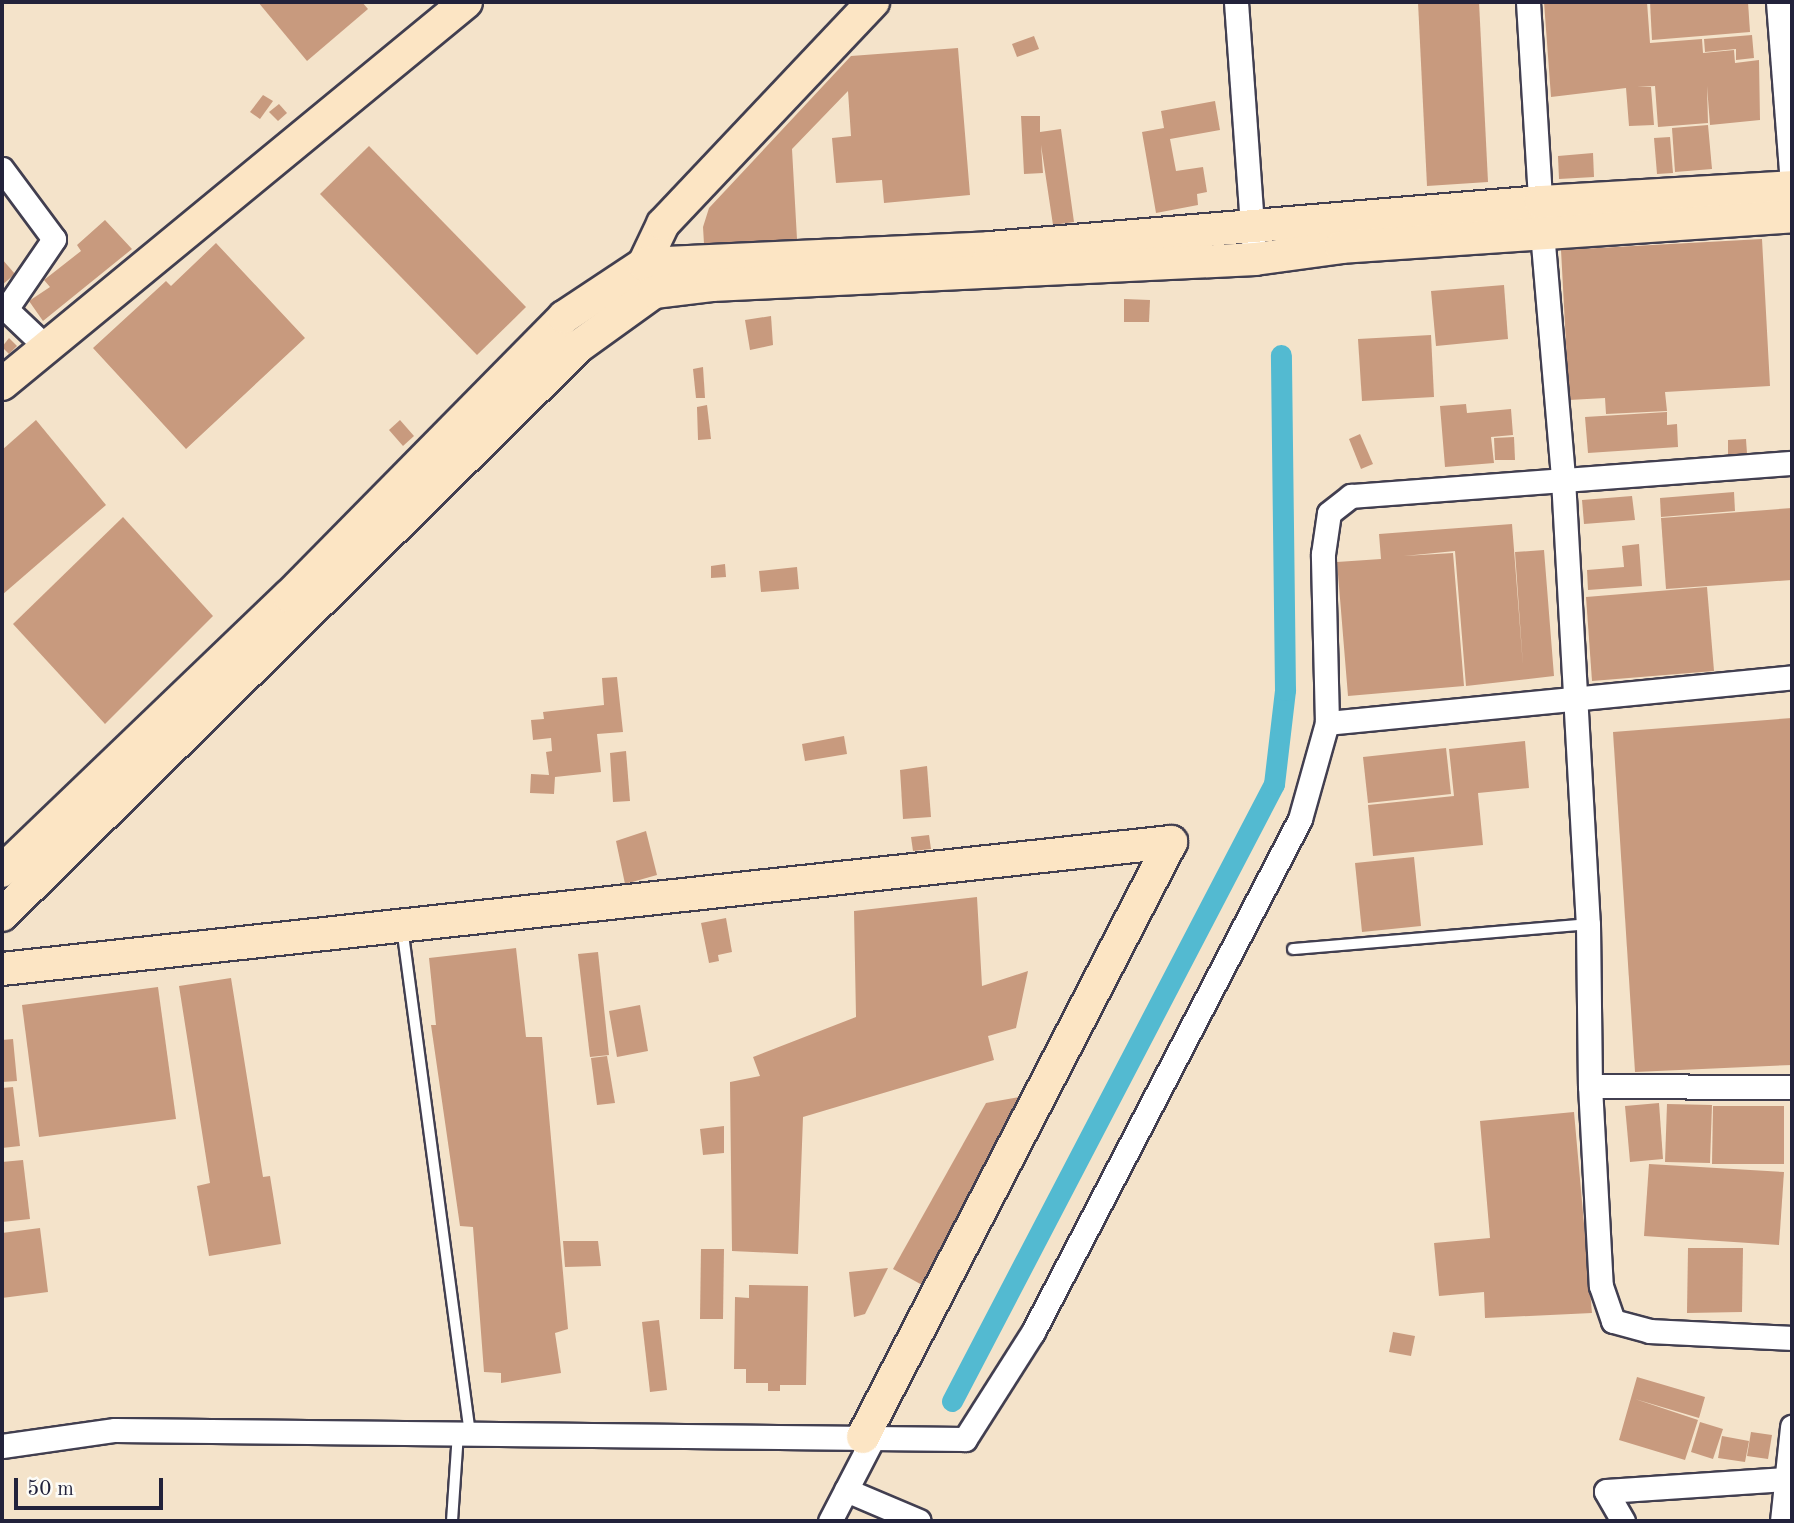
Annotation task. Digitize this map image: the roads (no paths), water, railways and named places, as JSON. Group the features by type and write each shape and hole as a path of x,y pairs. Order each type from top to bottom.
{"street":[{"path":"2,384 466,2"},
{"path":"644,264 663,224 873,2"},
{"path":"1236,2 1255,259"},
{"path":"1528,2 1541,217 1563,479 1576,699 1588,923 1590,1086 1601,1286 1613,1321 1650,1331 1792,1338"},
{"path":"2,915 579,346 654,292 712,285 1255,259 1541,217 1792,185 1778,2"},
{"path":"2,169 54,239 4,309 46,347"},
{"path":"2,871 289,596 564,317 644,264 990,248 1251,228 1541,217 1792,216"},
{"path":"2,1446 115,1430 965,1439 1033,1332 1300,819 1327,723 1323,554 1329,513 1351,496 1792,463"},
{"path":"1327,723 1792,677"},
{"path":"2,969 1171,842 868,1437 830,1521"},
{"path":"1590,1086 1792,1087"},
{"path":"1782,1521 1792,1430"},
{"path":"1623,1521 1606,1491 1786,1479"},
{"path":"846,1490 919,1521"}],"lane":[{"path":"1293,949 1588,923"},
{"path":"402,925 464,1434 452,1521"}],"waterway":[{"path":"952,1401 1274,784 1285,690 1281,355"}]}
